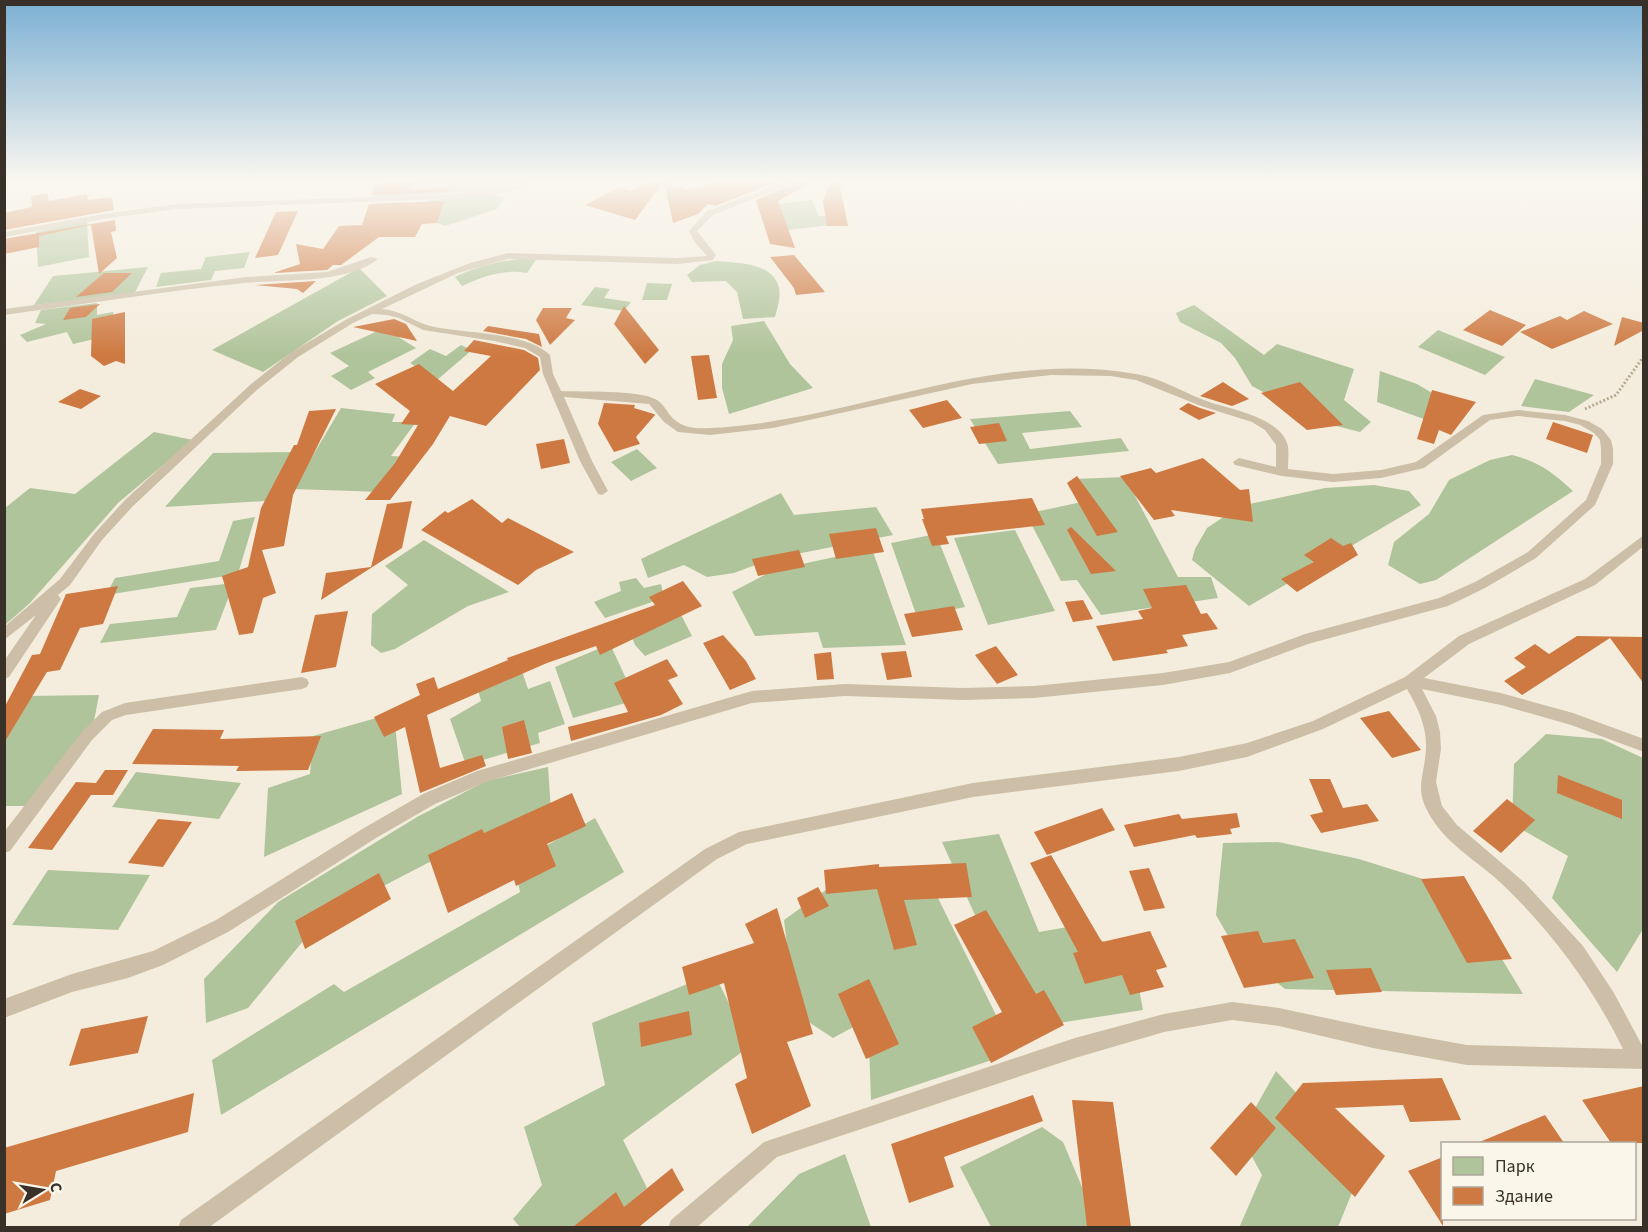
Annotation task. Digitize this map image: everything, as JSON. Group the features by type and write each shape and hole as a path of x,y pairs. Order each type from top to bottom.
{"lane":[{"path":"4,673 98,537 129,503 254,387 294,355 328,332 430,282 492,260 508,256 677,261 710,258 712,255 697,239"},
{"path":"4,312 246,280 327,274 347,270 374,259"},
{"path":"371,311 402,316 426,328 494,338 539,351 547,360 548,374 585,461 602,491"},
{"path":"558,394 626,397 652,401 659,406 668,420 682,430 710,432 773,425 972,381 1051,372 1110,373 1138,377 1205,404 1256,420 1269,428 1282,445 1282,472"},
{"path":"4,1009 72,983 157,959 222,926 419,805 483,776 752,697 845,690 963,694 1034,692 1163,679 1230,667 1305,639 1443,602 1480,585 1532,555 1591,502 1607,464 1605,440 1598,431 1584,423 1565,418 1518,413 1487,417 1420,465 1381,474 1333,478 1282,472 1239,462"},
{"path":"189,1227 711,854 746,837 972,790 1179,764 1247,750 1318,725 1410,681 1464,640 1590,582 1644,539"},
{"path":"4,635 65,582"},
{"path":"1410,681 1501,699 1573,718 1644,746"},
{"path":"1410,681 1430,717 1434,742 1427,776 1430,796 1436,811 1468,846 1506,876 1555,926 1585,964 1641,1059"},
{"path":"4,846 87,736 107,716 125,709 302,683"},
{"path":"679,1227 771,1149 1075,1048 1164,1023 1232,1011 1280,1017 1373,1038 1467,1055 1641,1059"}],"path":[{"path":"1565,418 1616,395 1644,356"}],"green space":[{"path":"36,239 88,239 89,257 38,267"},
{"path":"250,252 244,268 215,271 211,280 156,287 161,273 201,269 206,257"},
{"path":"537,258 527,273 494,274 462,286 455,277 495,263"},
{"path":"716,261 753,266 770,273 779,288 775,317 743,319 737,292 726,281 692,282 687,275 700,265"},
{"path":"148,267 134,294 34,305 53,276"},
{"path":"359,268 387,296 338,321 263,372 212,350"},
{"path":"647,283 672,284 667,300 642,300"},
{"path":"595,287 610,289 604,298 631,302 624,311 581,305"},
{"path":"97,303 97,315 113,312 116,334 73,344 67,332 27,342 20,335 46,324 35,323 41,310"},
{"path":"1194,305 1264,355 1277,344 1354,369 1344,400 1371,422 1360,432 1317,421 1252,386 1235,358 1221,343 1180,322 1176,313"},
{"path":"764,321 790,364 813,388 729,414 722,388 722,364 733,340 731,326"},
{"path":"384,328 416,348 368,372 375,378 351,390 331,376 349,366 330,353"},
{"path":"1438,330 1505,357 1485,375 1418,347"},
{"path":"461,345 472,350 437,380 410,363 430,349 446,356"},
{"path":"1380,371 1417,384 1449,403 1443,426 1377,402"},
{"path":"1535,379 1594,395 1569,412 1521,406"},
{"path":"341,408 395,414 392,422 416,422 391,456 408,457 382,492 293,489"},
{"path":"1070,411 1082,427 1022,433 1030,449 1121,438 1129,451 998,464 970,419"},
{"path":"154,432 193,440 118,503 30,603 5,625 5,508 30,488 75,494"},
{"path":"637,449 657,468 631,481 611,462"},
{"path":"294,452 266,501 165,507 213,453"},
{"path":"1512,455 1545,468 1573,491 1436,580 1420,584 1388,565 1394,542 1429,514 1449,480 1490,460"},
{"path":"1125,477 1178,577 1211,577 1218,598 1101,615 1077,580 1061,581 1026,514 1086,501 1075,479"},
{"path":"1374,485 1409,491 1421,505 1249,606 1192,560 1195,549 1207,528 1240,506 1325,488"},
{"path":"781,493 794,515 876,507 893,535 771,559 734,573 707,577 684,565 648,578 641,559"},
{"path":"255,517 238,574 106,595 115,578 219,561 233,521"},
{"path":"1015,530 1055,611 988,625 954,538"},
{"path":"936,534 965,607 917,617 891,543"},
{"path":"424,540 509,592 468,606 395,649 381,653 371,645 372,614 408,585 385,566"},
{"path":"872,549 906,645 823,648 818,632 755,636 732,592 774,570"},
{"path":"636,578 644,588 661,584 664,598 605,618 594,602 621,591 619,582"},
{"path":"234,583 216,630 100,643 110,624 177,617 190,588"},
{"path":"678,609 692,636 645,656 635,645 629,630"},
{"path":"610,644 636,700 573,718 555,667"},
{"path":"522,671 528,689 550,681 565,724 538,733 540,743 466,765 450,719 481,701 477,686"},
{"path":"99,695 94,721 29,806 5,806 4,728 25,696"},
{"path":"394,713 402,794 264,857 268,788 310,774 313,736"},
{"path":"1546,734 1602,739 1643,758 1643,929 1617,972 1552,898 1568,856 1512,824 1514,764"},
{"path":"548,767 551,812 445,854 322,918 248,1008 206,1023 204,979 278,902 417,817 486,781"},
{"path":"136,772 241,783 219,819 112,807"},
{"path":"595,818 624,872 221,1115 212,1060 334,984 344,992 520,892 514,864"},
{"path":"999,834 1039,932 1079,925 1134,962 1143,1010 1026,1028 942,842"},
{"path":"1278,842 1359,859 1461,891 1523,994 1285,989 1235,948 1216,915 1223,843"},
{"path":"48,870 150,875 118,930 12,925"},
{"path":"834,884 931,884 1006,1035 1004,1056 871,1100 868,1019 833,1038 795,1013 784,920"},
{"path":"714,973 750,1046 623,1140 647,1188 601,1227 520,1227 513,1219 542,1185 524,1127 605,1085 592,1023"},
{"path":"1276,1071 1365,1167 1358,1178 1338,1227 1239,1228 1262,1175 1240,1135"},
{"path":"1042,1127 1063,1142 1099,1227 991,1227 960,1167"},
{"path":"845,1154 871,1227 747,1227 799,1174"}],"building":[{"path":"4,239 39,239 39,247 4,254"},
{"path":"93,239 113,239 117,258 99,274"},
{"path":"263,239 285,239 278,255 255,258"},
{"path":"330,239 376,239 341,265 333,265 327,270 273,273 300,264 296,244 323,249"},
{"path":"769,239 792,239 795,248 770,244"},
{"path":"794,255 825,292 796,295 794,288 770,257"},
{"path":"104,273 132,273 112,292 76,297"},
{"path":"316,281 303,293 297,289 255,285"},
{"path":"100,304 86,317 63,320 70,308"},
{"path":"624,306 659,350 645,364 614,324"},
{"path":"543,308 572,308 566,318 575,320 550,345 536,320"},
{"path":"1490,310 1526,325 1502,346 1463,330"},
{"path":"1584,311 1613,324 1552,349 1520,332 1560,316 1567,320"},
{"path":"125,312 125,364 116,361 104,366 91,356 92,319"},
{"path":"1622,317 1644,323 1644,330 1614,346"},
{"path":"394,319 406,324 417,341 353,327"},
{"path":"488,326 539,334 542,347 526,339 483,331"},
{"path":"474,340 524,350 538,358 540,370 486,426 450,416 433,444 390,500 365,500 395,463 418,425 401,424 410,411 375,384 419,364 453,391 491,356 464,351"},
{"path":"709,355 717,398 698,400 691,356"},
{"path":"1223,382 1249,399 1232,406 1200,396"},
{"path":"1300,382 1343,425 1307,430 1261,393"},
{"path":"80,389 101,396 81,409 58,402"},
{"path":"1432,390 1476,402 1451,435 1439,430 1434,444 1417,439"},
{"path":"947,400 962,418 923,428 909,410"},
{"path":"604,403 635,405 634,408 655,415 636,437 640,444 614,452 598,424"},
{"path":"1188,403 1216,413 1199,420 1179,409"},
{"path":"336,409 293,495 284,546 262,550 276,593 263,598 253,633 239,635 222,576 248,567 261,508 294,445 297,445 309,411"},
{"path":"1553,422 1593,435 1587,453 1546,439"},
{"path":"999,423 1007,441 979,444 970,427"},
{"path":"564,439 570,463 541,469 536,444"},
{"path":"1203,458 1240,490 1249,489 1253,522 1171,510 1175,516 1154,520 1120,476 1151,468 1156,473"},
{"path":"1077,476 1118,532 1097,536 1067,483"},
{"path":"1032,498 1045,525 946,536 949,544 932,546 922,519 924,519 921,509"},
{"path":"472,499 502,523 508,518 574,552 536,570 518,585 421,530 445,511 448,513"},
{"path":"412,501 402,548 321,600 326,573 371,567 387,504"},
{"path":"1071,527 1116,571 1091,574 1067,530"},
{"path":"876,528 884,552 836,559 829,534"},
{"path":"1331,538 1343,546 1351,543 1358,555 1297,592 1281,579 1314,562 1304,555"},
{"path":"799,550 805,567 758,576 752,559"},
{"path":"683,581 702,606 600,655 596,646 547,663 427,715 440,768 482,755 486,766 420,793 405,727 384,737 374,717 420,695 416,684 434,677 438,689 508,660 507,658 655,605 649,597"},
{"path":"1186,585 1201,614 1207,613 1218,629 1182,635 1188,646 1166,650 1168,653 1113,661 1096,626 1143,619 1138,611 1152,608 1143,589"},
{"path":"118,586 103,624 80,628 60,670 47,672 4,743 4,708 32,655 40,654 66,594"},
{"path":"1083,600 1093,619 1073,622 1065,602"},
{"path":"954,606 963,630 912,637 904,614"},
{"path":"348,611 336,667 301,673 315,615"},
{"path":"723,635 746,661 756,679 730,690 703,643"},
{"path":"1577,636 1644,637 1644,684 1610,638 1522,695 1504,681 1526,667 1514,658 1535,644 1549,654"},
{"path":"996,646 1018,675 997,684 975,655"},
{"path":"906,651 912,677 887,680 881,653"},
{"path":"831,652 834,679 817,680 814,654"},
{"path":"667,659 678,676 668,680 683,704 661,715 571,741 568,727 628,712 614,683"},
{"path":"1389,711 1421,750 1392,758 1360,718"},
{"path":"524,720 532,753 508,759 502,727"},
{"path":"153,729 224,730 220,739 321,736 308,770 236,771 239,766 132,764"},
{"path":"105,770 128,770 113,795 91,795 52,850 28,848 76,782 96,783"},
{"path":"1558,775 1622,800 1622,819 1557,793"},
{"path":"1309,779 1330,779 1343,808 1367,804 1379,821 1321,833 1310,815 1323,812"},
{"path":"572,793 586,826 547,844 556,866 516,886 514,880 448,913 428,855 482,829 484,833"},
{"path":"1507,799 1535,820 1501,853 1473,831"},
{"path":"1102,808 1115,830 1047,855 1034,832"},
{"path":"1237,813 1240,827 1230,829 1232,834 1197,838 1195,835 1134,847 1124,825 1179,814 1182,819"},
{"path":"158,819 192,822 163,867 128,863"},
{"path":"1051,855 1102,942 1150,931 1167,967 1156,970 1164,987 1130,995 1122,975 1085,984 1073,953 1078,952 1030,863"},
{"path":"966,863 972,897 904,900 917,945 894,950 877,889 826,894 824,870 879,864 879,867"},
{"path":"1149,868 1165,908 1144,911 1129,871"},
{"path":"379,873 391,899 305,949 295,921"},
{"path":"1464,876 1512,959 1467,963 1421,879"},
{"path":"818,887 829,906 805,918 797,898"},
{"path":"777,908 813,1034 787,1042 811,1106 752,1134 735,1084 747,1078 724,983 689,995 682,967 754,943 745,924"},
{"path":"986,910 1036,994 1044,990 1064,1025 991,1063 972,1027 1002,1012 954,925"},
{"path":"1258,931 1263,943 1295,939 1314,978 1244,988 1221,936"},
{"path":"1371,968 1382,992 1336,995 1326,970"},
{"path":"869,979 899,1044 866,1059 838,994"},
{"path":"689,1011 692,1035 641,1047 639,1023"},
{"path":"148,1016 138,1053 69,1066 81,1029"},
{"path":"1442,1078 1461,1120 1410,1122 1403,1105 1335,1108 1385,1156 1355,1197 1275,1118 1303,1083"},
{"path":"1644,1086 1644,1143 1610,1142 1582,1100"},
{"path":"194,1093 188,1132 56,1171 50,1200 4,1214 4,1148"},
{"path":"1033,1095 1043,1121 944,1157 954,1187 909,1203 891,1144"},
{"path":"1072,1100 1113,1102 1131,1227 1087,1227"},
{"path":"1251,1102 1276,1128 1236,1176 1210,1148"},
{"path":"1545,1115 1563,1142 1479,1142"},
{"path":"1441,1158 1441,1220 1443,1220 1443,1226 1408,1171"},
{"path":"672,1168 684,1190 639,1227 573,1227 616,1192 624,1207"}]}
